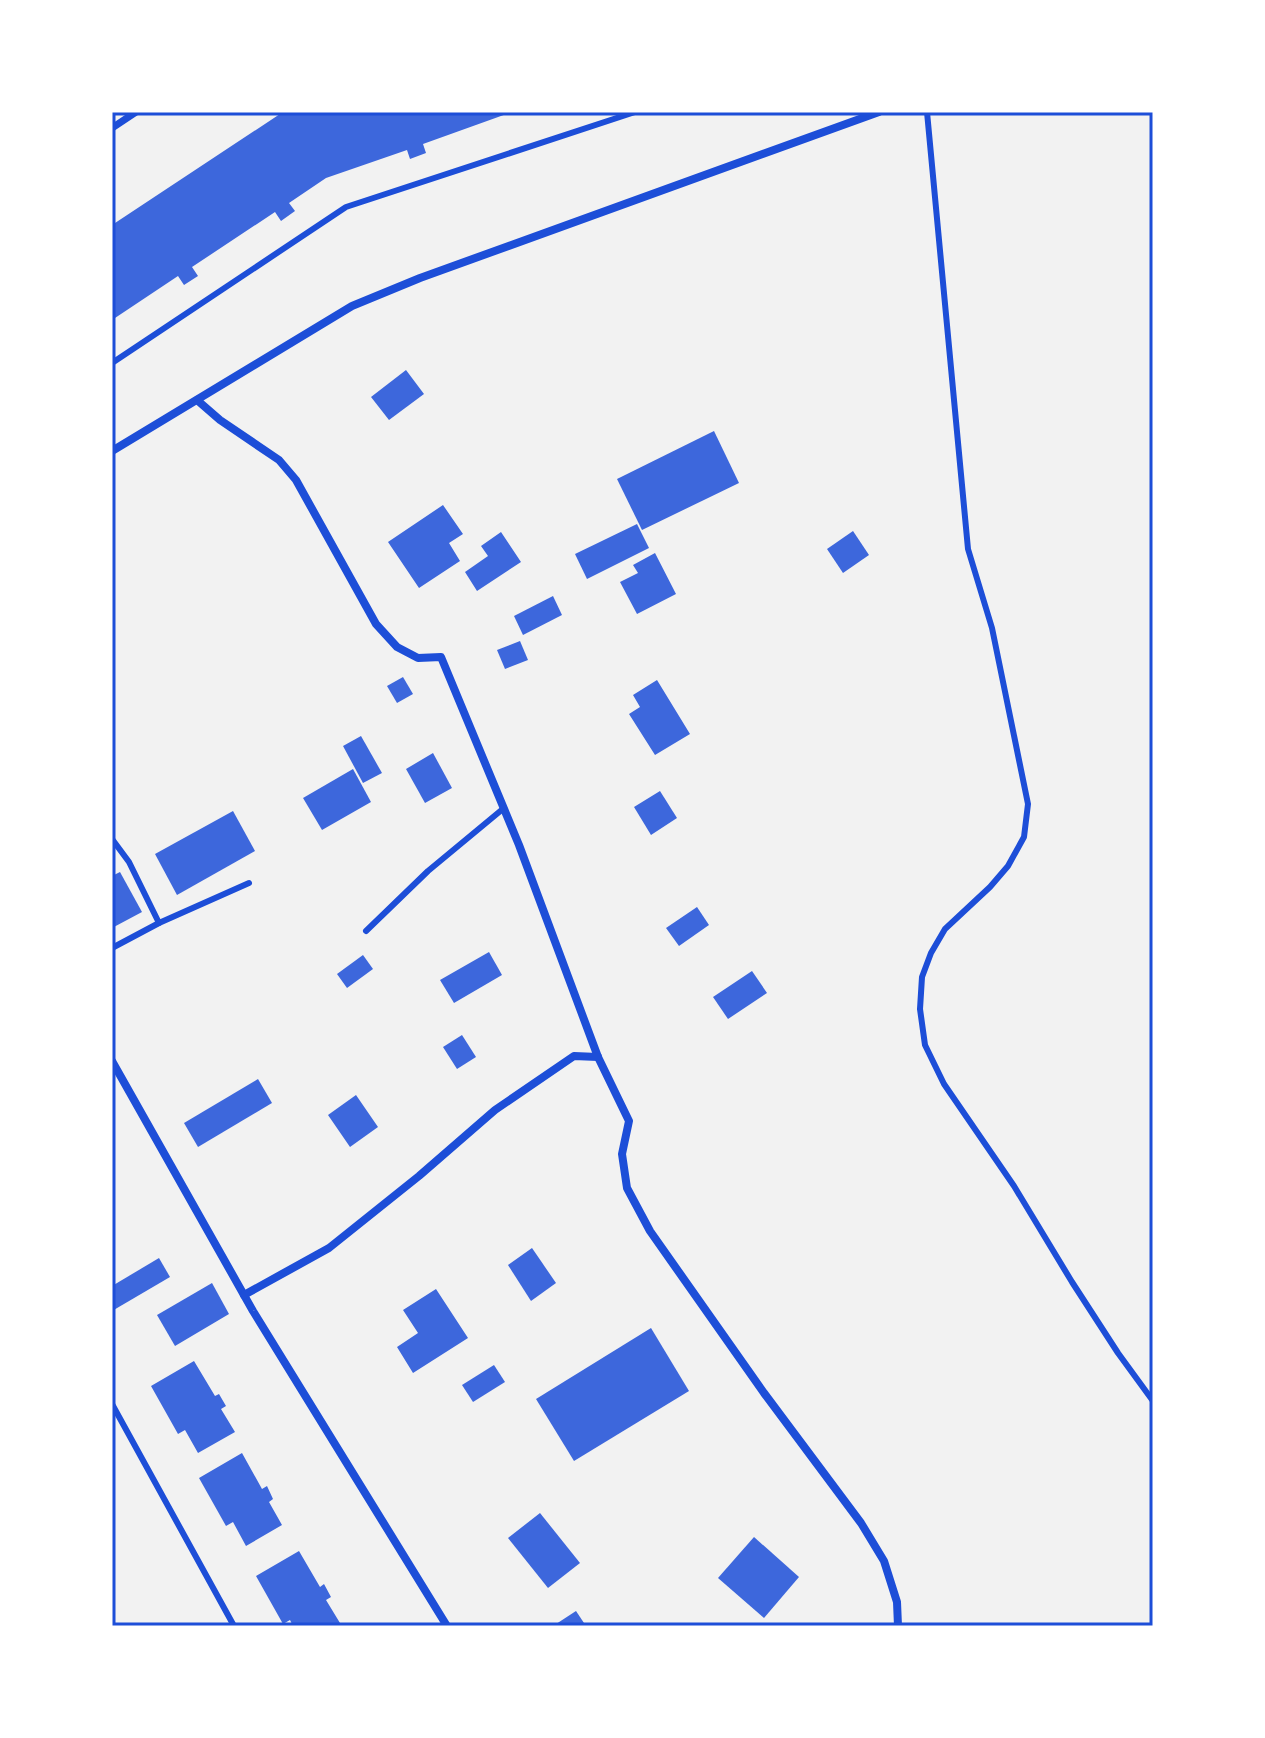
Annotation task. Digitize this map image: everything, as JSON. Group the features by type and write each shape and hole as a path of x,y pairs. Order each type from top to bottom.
{"street":[{"path":"112,128 136,112"},
{"path":"112,451 352,306 420,278 879,112"},
{"path":"197,400 220,420 279,460 288,470 376,624 397,647 418,658 441,657 504,808 598,1057 629,1121 622,1154 627,1188 650,1231 755,1381 861,1523 884,1561 897,1602 898,1626"},
{"path":"244,1295 329,1248 495,1110 574,1056 598,1057"},
{"path":"112,1061 244,1295 447,1626"}],"lane":[{"path":"112,363 346,207 635,112"},
{"path":"927,112 968,549 992,628 1028,804 1024,837 1008,866 945,929 931,953 921,987 920,1009 925,1045 944,1084 1014,1186 1118,1353 1153,1401"},
{"path":"366,931 428,871 504,808"},
{"path":"112,839 129,862 159,923"},
{"path":"112,948 159,923 249,883"},
{"path":"112,1404 234,1626"}],"building":[{"path":"283,112 512,112 423,144 426,153 410,159 407,150 326,178 289,203 295,211 281,221 275,212 192,267 198,276 184,285 178,276 112,320 112,225"},
{"path":"406,370 424,394 389,420 371,397"},
{"path":"714,431 739,483 642,530 617,479"},
{"path":"443,505 463,534 449,543 460,561 419,588 388,542"},
{"path":"637,524 649,548 587,579 575,554"},
{"path":"853,531 869,555 843,573 827,549"},
{"path":"501,532 521,562 477,591 465,572 488,556 481,546"},
{"path":"655,553 676,594 637,614 620,582 638,573 633,565"},
{"path":"553,596 562,615 523,635 514,616"},
{"path":"520,641 528,660 505,669 497,650"},
{"path":"403,677 413,694 397,703 387,686"},
{"path":"657,680 690,734 655,755 629,714 640,707 633,695"},
{"path":"361,736 382,773 363,783 343,746"},
{"path":"433,753 452,788 425,803 406,769"},
{"path":"353,769 371,802 322,830 303,798"},
{"path":"660,791 677,818 651,835 634,807"},
{"path":"233,811 255,851 177,895 155,854"},
{"path":"120,872 142,912 112,928 112,876"},
{"path":"697,907 709,925 679,946 666,928"},
{"path":"489,952 502,975 454,1003 440,980"},
{"path":"363,955 373,969 347,988 337,974"},
{"path":"752,971 767,993 728,1019 713,997"},
{"path":"462,1035 476,1057 457,1069 443,1047"},
{"path":"258,1079 272,1103 198,1147 184,1123"},
{"path":"356,1095 378,1127 350,1147 328,1115"},
{"path":"532,1248 556,1283 531,1301 508,1265"},
{"path":"159,1258 170,1277 112,1311 112,1286"},
{"path":"212,1283 229,1314 175,1346 157,1315"},
{"path":"436,1289 468,1338 413,1373 397,1347 418,1333 403,1310"},
{"path":"651,1328 689,1391 574,1461 536,1399"},
{"path":"194,1361 215,1396 219,1394 226,1406 221,1409 235,1432 198,1453 185,1430 178,1434 151,1386"},
{"path":"494,1365 505,1382 473,1402 462,1385"},
{"path":"242,1453 262,1489 267,1486 273,1499 269,1502 282,1525 246,1546 233,1522 226,1526 199,1478"},
{"path":"540,1513 580,1563 548,1588 508,1538"},
{"path":"754,1537 799,1577 764,1618 718,1578"},
{"path":"299,1551 320,1587 324,1584 331,1597 326,1600 340,1623 334,1626 293,1626 290,1620 283,1624 256,1576"},
{"path":"576,1611 586,1626 553,1626"}]}
